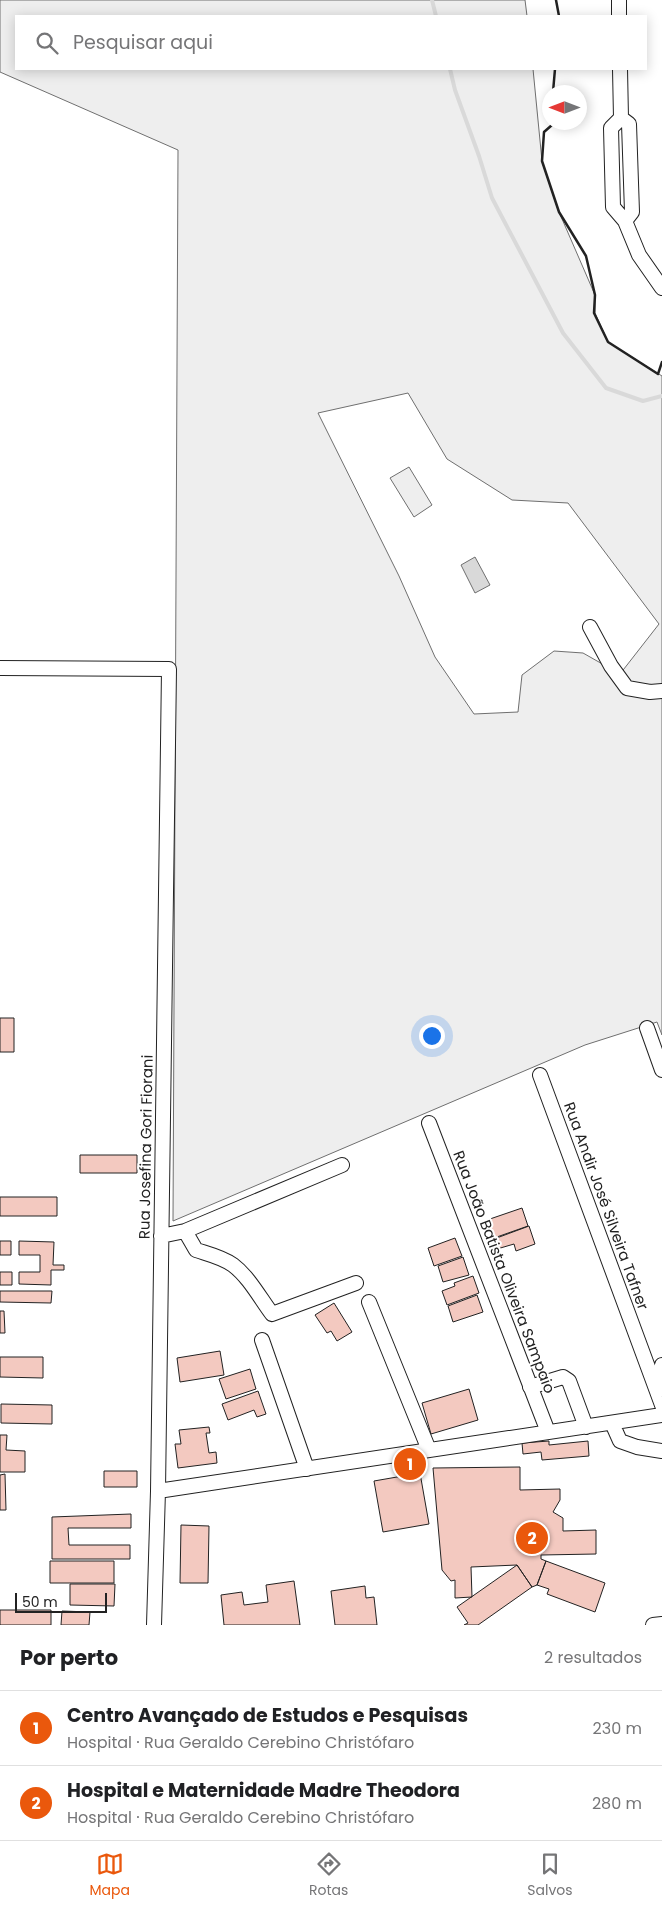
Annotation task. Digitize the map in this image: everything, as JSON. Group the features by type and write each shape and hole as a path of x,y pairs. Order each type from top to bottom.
{"street":[{"path":"619,0 619,15"},
{"path":"620,70 621,118 629,124 632,212 624,221 639,255 662,288"},
{"path":"590,627 611,666 626,688 650,692 662,691"},
{"name":"Rua Josefina Gori Fiorani","path":"0,668 170,669 158,1491 154,1625"},
{"path":"647,1028 662,1070"},
{"name":"Rua Andir José Silveira Tafner","path":"540,1075 660,1399"},
{"name":"Rua João Batista Oliveira Sampaio","path":"430,1123 548,1432"},
{"path":"162,1236 185,1231 342,1165"},
{"path":"185,1231 196,1250 221,1258 243,1274 272,1314 356,1282"},
{"path":"369,1302 429,1450"},
{"path":"262,1340 307,1469"},
{"path":"660,1399 662,1365"},
{"path":"530,1387 563,1377 566,1378 569,1381 586,1427"},
{"path":"158,1491 662,1415"},
{"path":"612,1423 620,1441 637,1447 662,1451"},
{"path":"653,1625 662,1624"}],"shaded area":[{"path":"0,0 525,0 527,15 15,15 15,70 533,70 542,161 559,212 595,295 595,313 608,342 662,376 662,1035 657,1022 585,1045 173,1221 178,150 0,72","holes":["408,393 447,459 512,500 568,503 659,624 620,674 583,653 554,651 522,675 518,712 474,714 435,657 399,576 318,413"]},
{"path":"409,467 432,505 414,517 390,478"},
{"path":"475,557 490,585 475,593 461,565"}],"building":[{"path":"0,1018 14,1018 14,1052 0,1052"},
{"path":"80,1155 137,1155 137,1173 80,1173"},
{"path":"0,1197 57,1197 57,1216 0,1216"},
{"path":"522,1208 528,1226 494,1238 487,1220"},
{"path":"529,1226 535,1244 516,1251 514,1244 497,1249 494,1239"},
{"path":"455,1238 462,1256 434,1266 428,1248"},
{"path":"0,1241 11,1241 11,1255 0,1255"},
{"path":"19,1241 54,1242 53,1265 64,1265 64,1270 51,1270 51,1285 19,1284 19,1272 40,1272 40,1255 19,1255"},
{"path":"463,1257 469,1275 443,1282 438,1266"},
{"path":"0,1272 12,1272 12,1285 0,1285"},
{"path":"473,1276 479,1293 447,1305 442,1291 455,1286 454,1283"},
{"path":"0,1291 52,1291 51,1303 0,1302"},
{"path":"477,1295 483,1312 453,1322 448,1306"},
{"path":"334,1303 352,1332 337,1341 331,1331 327,1333 315,1315"},
{"path":"0,1311 4,1311 5,1333 0,1333"},
{"path":"220,1351 224,1375 180,1382 177,1358"},
{"path":"0,1357 43,1357 43,1378 0,1377"},
{"path":"250,1369 256,1389 226,1399 219,1379"},
{"path":"469,1389 478,1420 431,1434 422,1403"},
{"path":"258,1391 266,1414 257,1417 254,1410 228,1420 222,1404"},
{"path":"1,1404 52,1405 52,1424 1,1423"},
{"path":"209,1427 210,1433 206,1433 209,1453 216,1452 217,1463 178,1468 175,1444 181,1444 179,1430"},
{"path":"0,1435 7,1435 6,1450 25,1451 25,1472 0,1472"},
{"path":"549,1441 549,1445 588,1441 589,1456 542,1460 541,1452 523,1454 522,1443"},
{"path":"520,1467 520,1490 560,1489 560,1500 553,1512 563,1518 563,1531 596,1530 596,1554 541,1555 541,1559 546,1561 537,1585 532,1587 517,1565 471,1567 472,1597 455,1598 455,1580 451,1581 442,1570 433,1468"},
{"path":"104,1471 137,1471 137,1487 104,1487"},
{"path":"420,1473 429,1524 383,1532 374,1481"},
{"path":"5,1474 6,1510 0,1510 0,1475"},
{"path":"131,1514 131,1528 68,1528 69,1545 130,1545 130,1559 52,1559 52,1517"},
{"path":"181,1525 209,1526 208,1583 180,1583"},
{"path":"50,1561 114,1561 114,1583 50,1583"},
{"path":"546,1561 605,1583 595,1612 547,1594 549,1589 537,1585"},
{"path":"517,1565 532,1587 478,1625 464,1625 468,1623 457,1607"},
{"path":"294,1581 300,1625 224,1625 221,1595 242,1592 244,1605 268,1602 266,1585"},
{"path":"70,1584 115,1584 114,1606 70,1605"},
{"path":"365,1586 366,1598 374,1597 377,1625 335,1625 331,1591"},
{"path":"0,1610 51,1610 51,1625 0,1625"},
{"path":"62,1611 90,1612 89,1625 61,1625"}],"waterway":[{"path":"432,0 436,15"},
{"path":"450,70 455,90 492,198 563,333 606,388 643,401 662,396"}],"wall":[{"path":"556,0 559,15"},
{"path":"554,85 555,70"},
{"path":"546,130 544,132 542,161 559,212 586,256 595,295 594,313 608,342 658,374 662,362"}],"place":[{"name":"Centro Avançado de Estudos e Pesquisas","path":"410,1464"},
{"name":"Hospital e Maternidade Madre Theodora","path":"532,1538"}]}
